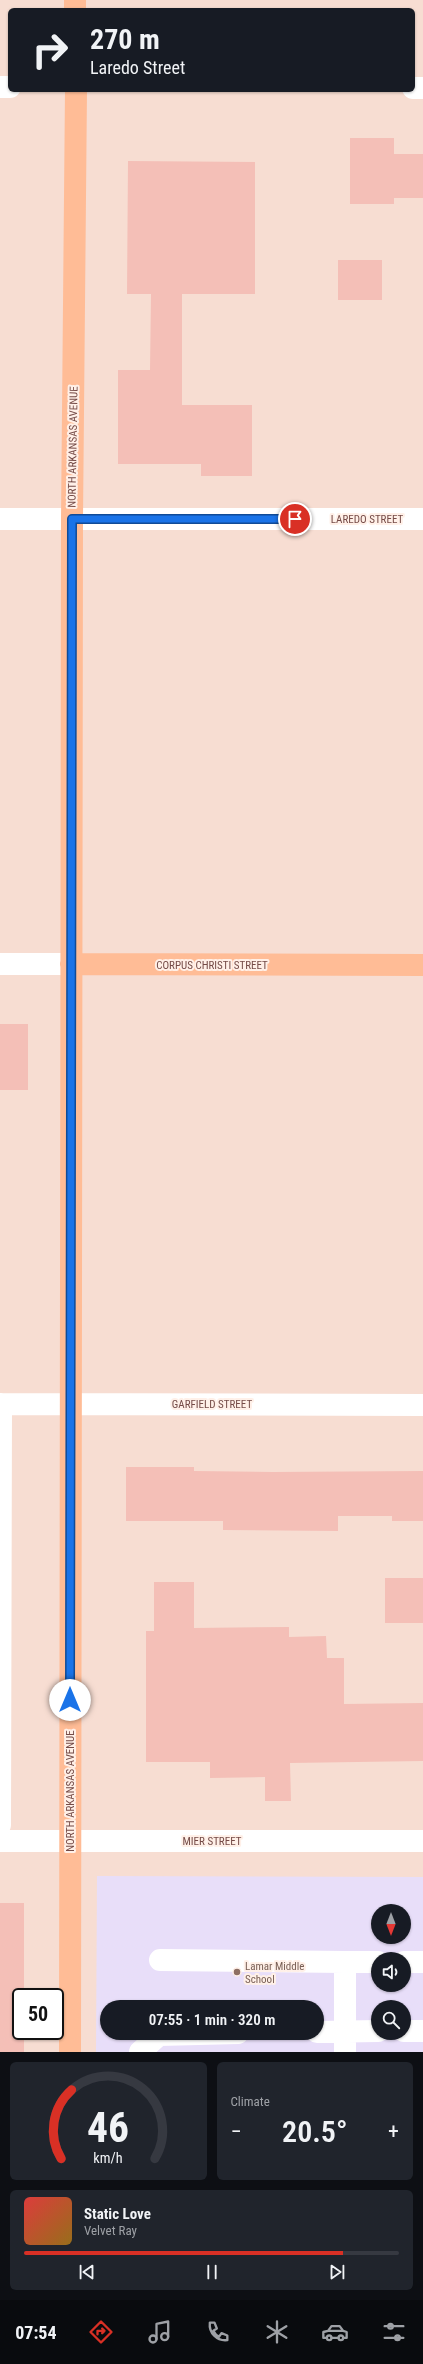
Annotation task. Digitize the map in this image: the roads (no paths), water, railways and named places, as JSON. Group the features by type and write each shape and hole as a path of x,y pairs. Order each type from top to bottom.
{"main road":[{"name":"NORTH ARKANSAS AVENUE","path":"70,2052 72,519 76,92"},
{"name":"CORPUS CHRISTI STREET","path":"71,964 423,965"}],"street":[{"name":"LAREDO STREET","path":"0,519 423,519"},
{"name":"CORPUS CHRISTI STREET","path":"0,964 71,964"},
{"name":"GARFIELD STREET","path":"0,1404 423,1405"},
{"path":"0,1404 0,1825"},
{"name":"MIER STREET","path":"0,1840 423,1841"},
{"path":"160,1960 371,1962"},
{"path":"345,1962 345,2042"},
{"path":"411,1962 423,1962"},
{"path":"411,2031 423,2031"},
{"path":"324,2034 345,2042 371,2034"},
{"path":"140,2052 153,2040"}],"place":[{"name":"Lamar Middle School","path":"237,1972"}]}
